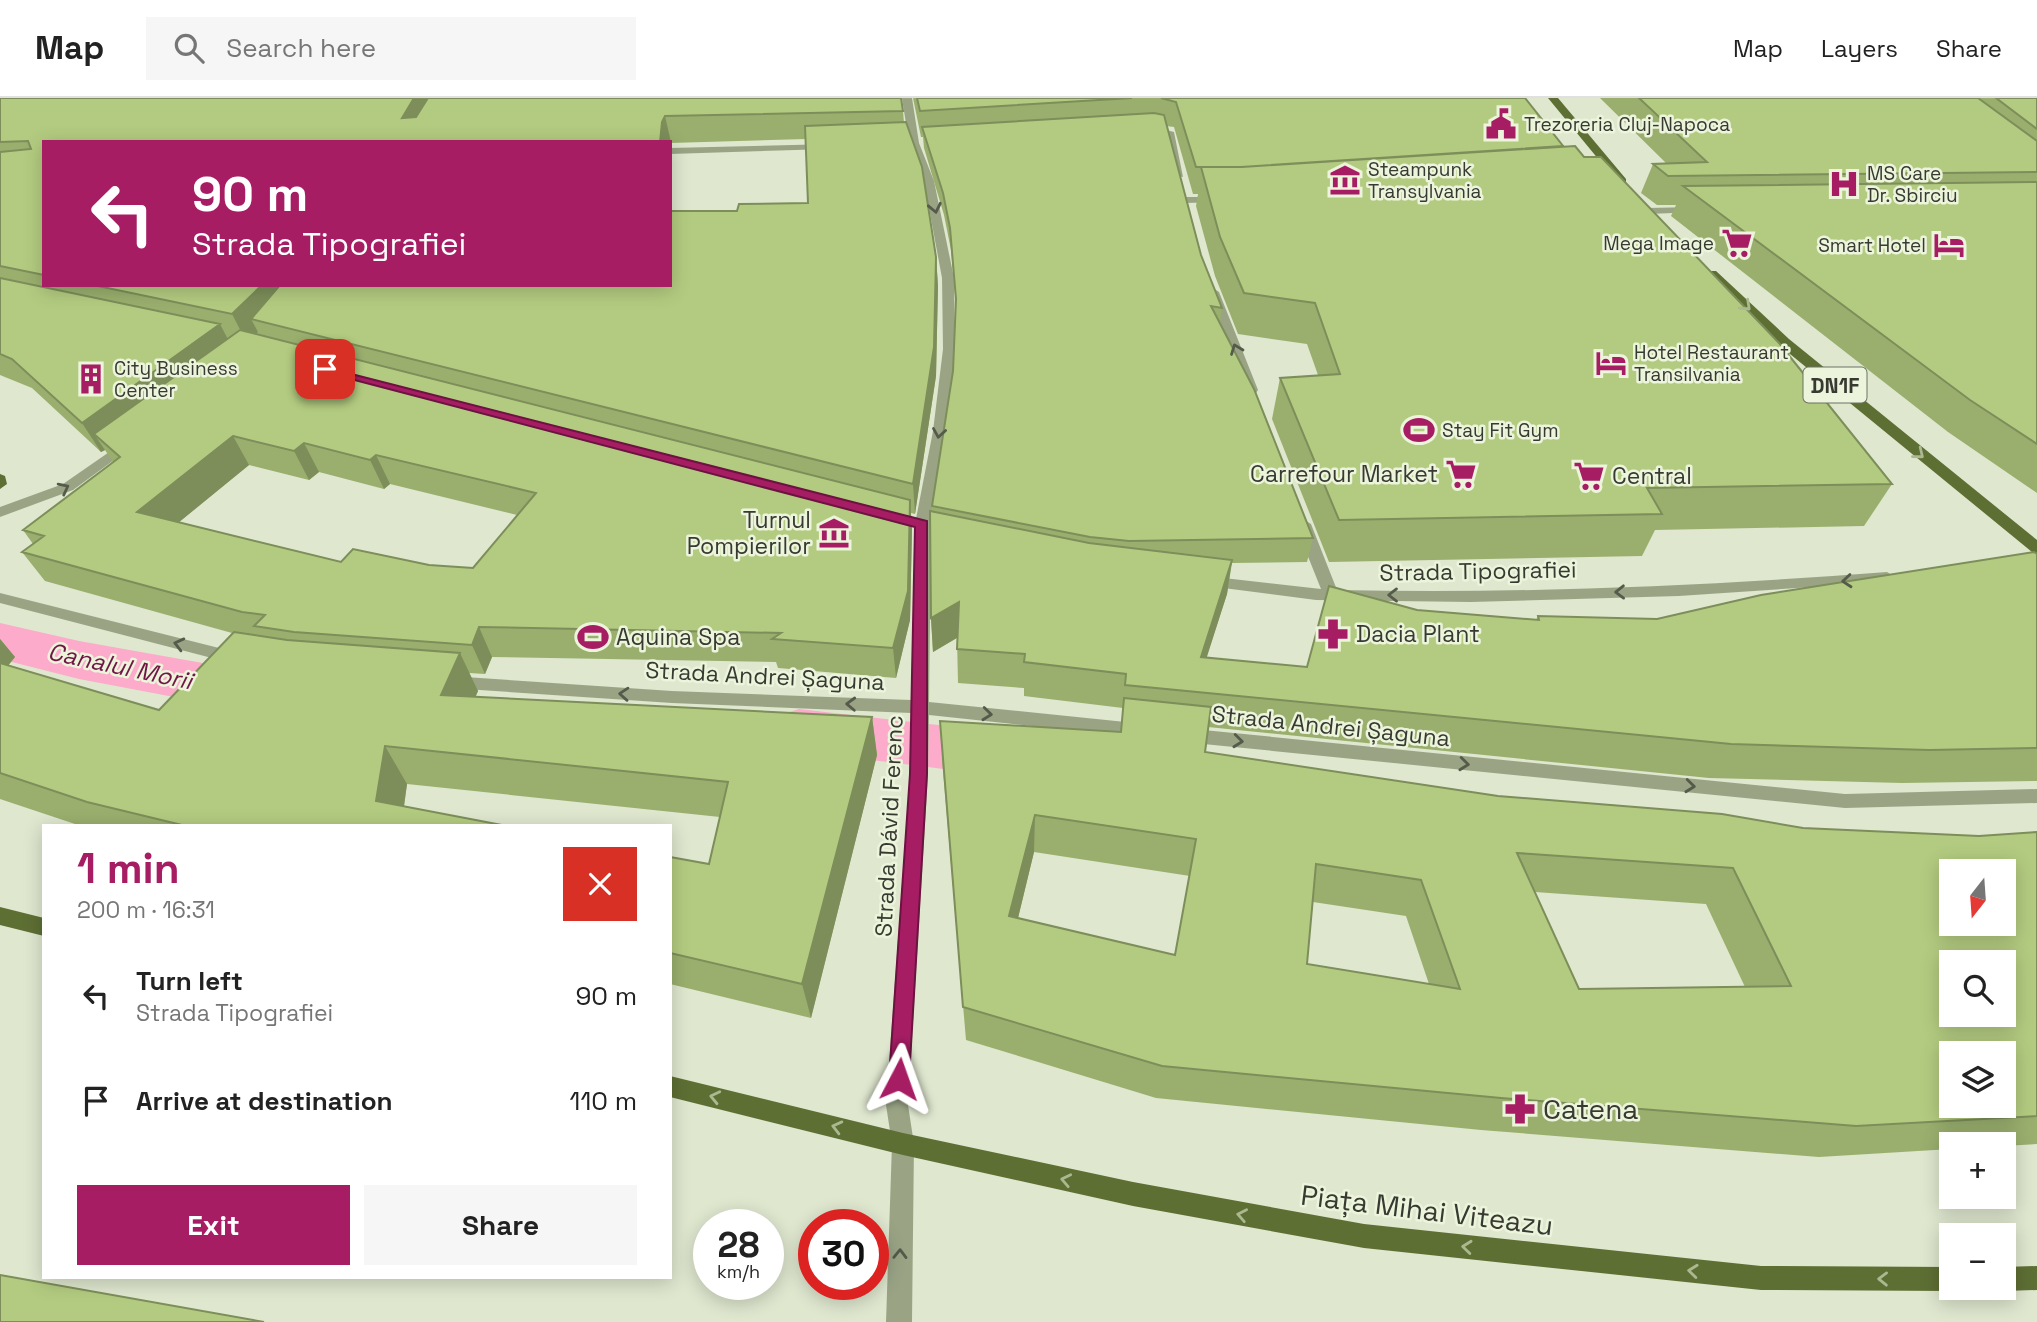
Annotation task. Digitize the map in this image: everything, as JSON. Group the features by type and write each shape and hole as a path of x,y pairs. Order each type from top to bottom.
{"main road":[{"path":"1553,98 1610,175 1634,195 1662,226"},
{"name":"DN1F","path":"1698,261 1784,342 2037,548"},
{"path":"0,479 0,484"},
{"path":"0,916 42,926"},
{"name":"Piața Mihai Viteazu","path":"672,1086 903,1144 1133,1194 1364,1236 1761,1278 1939,1279"},
{"path":"2016,1279 2037,1279"}],"street":[{"name":"Strada Dávid Ferenc","path":"903,1144 897,1105 919,774 919,527 940,431 949,349 948,278 929,181 913,143 907,98"},
{"path":"1139,129 1162,129 1169,132 1186,206 1237,200"},
{"path":"672,151 846,145"},
{"path":"1647,211 1716,210"},
{"path":"1207,277 1257,405"},
{"path":"0,512 68,487 135,438"},
{"path":"1299,513 1331,595"},
{"path":"919,527 943,539"},
{"name":"Strada Tipografiei","path":"1192,579 1331,595 1727,590 1903,576"},
{"path":"0,598 253,661"},
{"name":"Strada Andrei Șaguna","path":"429,680 919,713 1845,801 2037,796"},
{"path":"898,1322 903,1144"}],"building":[{"path":"0,98 414,98 402,118 416,117 428,98 901,98 903,111 665,116 660,140 42,140 42,275 0,266 0,152 31,149 28,141 0,142"},
{"path":"917,98 1132,98 920,111"},
{"path":"1161,98 1525,98 1563,146 1241,167 1196,167 1176,102"},
{"path":"1639,98 1978,98 2037,141 2037,172 1668,176 1653,164 1707,162"},
{"path":"1996,98 2037,98 2037,129"},
{"path":"1154,113 1164,115 1201,255 1222,308 1211,306 1254,389 1313,538 1129,541 1090,537 932,506 953,371 956,299 950,228 943,193 922,127"},
{"path":"906,122 922,167 936,257 934,347 913,484 251,319 278,287 672,287 672,211 737,211 739,204 808,203 805,126"},
{"path":"1575,146 1584,157 1601,157 1779,343 1892,484 1647,488 1662,514 1339,520 1280,378 1340,374 1315,303 1244,293 1220,237 1201,167 1242,167"},
{"path":"2037,182 2037,444 1970,400 1683,186"},
{"path":"0,278 220,324 82,423 12,359 0,354"},
{"path":"103,287 260,287 232,314"},
{"path":"240,330 910,500 908,591 893,648 772,639 781,633 479,627 472,645 294,632 254,626 265,615 242,612 22,552 44,536 23,530 120,457 94,434","holes":["233,436 294,451 304,443 370,460 376,455 536,493 473,568 429,565 353,549 341,562 137,512"]},
{"path":"930,511 1089,543 1232,560 1201,657 1307,667 1329,586 1417,610 1539,620 1538,616 1657,619 1761,595 2034,552 2037,554 2037,748 1929,750 1731,744 1125,685 1126,674 1024,662 1025,654 957,649 959,602 931,618"},
{"path":"234,632 287,640 460,653 441,695 872,717 802,984 672,953 672,857 709,864 728,782 385,746 376,801 497,824 178,824 87,802 0,773 0,663 159,710"},
{"path":"1124,698 1211,707 1205,752 1498,796 1722,814 1803,828 1979,836 2037,832 2037,1116 2016,1117 2016,1041 1939,1041 1939,1118 2001,1118 1856,1126 1501,1098 1162,1066 963,1007 940,721 1121,732","holes":["1035,815 1196,839 1175,955 1009,916","1517,853 1733,868 1791,986 1579,989","1316,864 1421,880 1460,989 1307,964"]},
{"path":"0,1275 264,1322 0,1322"}],"waterway":[{"name":"Canalul Morii","path":"0,641 79,660 259,693"},
{"name":"Canalul Morii","path":"799,730 1016,756"}],"place":[{"name":"Trezoreria Cluj-Napoca","path":"1501,124"},
{"name":"Steampunk Transylvania","path":"1345,180"},
{"name":"MS Care Dr. Sbirciu","path":"1844,184"},
{"name":"Mega Image","path":"1737,243"},
{"name":"Smart Hotel","path":"1949,245"},
{"name":"Hotel Restaurant Transilvania","path":"1611,363"},
{"name":"City Business Center","path":"91,379"},
{"name":"Stay Fit Gym","path":"1419,430"},
{"name":"Carrefour Market","path":"1461,474"},
{"name":"Central","path":"1589,476"},
{"name":"Turnul Pompierilor","path":"834,533"},
{"name":"Dacia Plant","path":"1333,634"},
{"name":"Aquina Spa","path":"593,637"},
{"name":"Catena","path":"1520,1109"}],"route":[{"path":"325,369 854,504 922,524 919,774 899,1079"}]}
